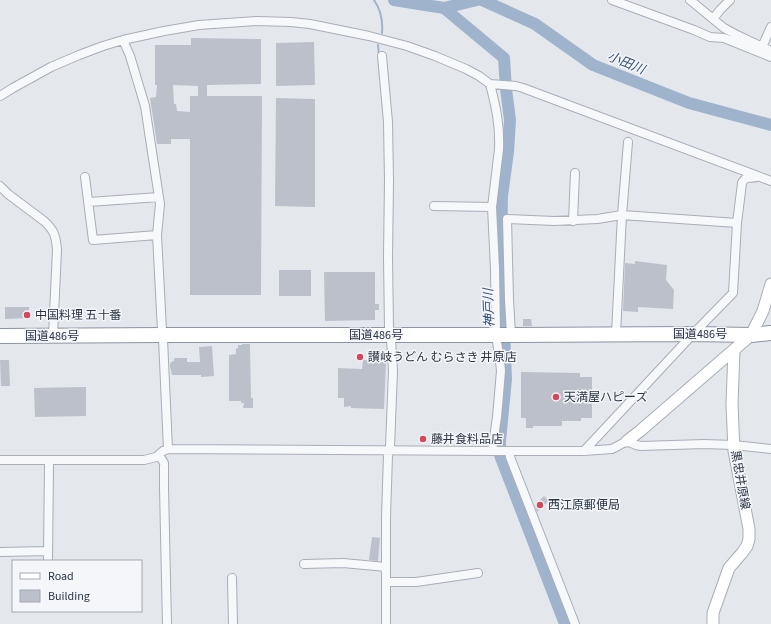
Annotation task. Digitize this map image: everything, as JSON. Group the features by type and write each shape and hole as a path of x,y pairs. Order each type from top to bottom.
{"highway":[{"name":"国道486号","path":"0,336 751,335 771,333"},
{"name":"国道486号","path":"751,335 771,339"}],"main road":[{"path":"627,442 751,335 762,314 771,284"},
{"name":"黒忠井原線","path":"713,624 714,613 729,568 747,546 749,539 749,529 736,466 734,445 732,404 734,350"}],"street":[{"path":"612,0 710,37 724,38 771,57"},
{"path":"690,0 724,28 771,50"},
{"path":"713,19 730,0"},
{"path":"0,96 51,68 79,55 123,40 199,25 257,21 291,22 329,27 407,46 466,69 493,84 514,86 530,90 771,181"},
{"path":"762,47 771,27"},
{"path":"123,40 130,56 145,106 160,204 157,234 162,335 164,339 168,449"},
{"path":"382,56 388,122 389,329 391,336 393,371 390,447 388,450 386,517 386,624"},
{"path":"493,84 500,140 492,207 495,269 504,335"},
{"path":"616,334 622,215 628,142"},
{"path":"572,221 575,173"},
{"path":"584,451 693,334 734,293 742,183 746,178 755,178 758,176"},
{"path":"85,177 93,240 157,234"},
{"path":"0,186 8,194 44,221 54,233 57,250 53,336"},
{"path":"89,202 159,198"},
{"path":"434,206 492,207"},
{"path":"493,451 501,371 500,362 509,299 507,218 572,221 622,215 738,223"},
{"path":"0,460 144,460 153,459 168,449 584,451 612,449 627,442 641,446 704,444 734,445 771,449"},
{"path":"507,451 575,624"},
{"path":"159,455 164,463 167,624"},
{"path":"48,461 48,560"},
{"path":"0,552 48,551"},
{"path":"304,564 343,563 386,567"},
{"path":"386,582 416,582 478,573"},
{"path":"232,578 233,624"}],"building":[{"path":"191,38 261,39 261,84 207,85 207,96 262,96 261,295 190,295 190,139 171,139 171,144 157,144 150,98 156,97 157,85 155,85 155,45 191,45","holes":["173,85 198,86 198,96 190,96 190,112 177,111 176,104 174,104"]},
{"path":"314,42 315,85 276,86 276,43"},
{"path":"276,98 315,99 315,207 275,206"},
{"path":"635,261 667,265 666,280 674,290 673,309 638,307 638,312 623,311 625,263 635,264"},
{"path":"279,270 311,270 311,296 279,296"},
{"path":"324,272 375,272 375,304 379,304 379,310 375,310 375,320 325,321"},
{"path":"5,307 29,307 29,318 5,319"},
{"path":"523,319 531,319 532,326 523,326"},
{"path":"250,344 251,398 253,398 253,408 243,408 244,403 241,403 241,401 229,401 229,355 236,354 238,345"},
{"path":"212,346 214,376 201,377 201,375 172,375 170,365 171,362 174,361 174,358 187,358 187,362 200,362 199,347"},
{"path":"0,360 9,360 10,386 1,386"},
{"path":"363,360 386,361 384,409 351,408 351,406 344,407 344,398 338,398 338,368 362,369"},
{"name":"天満屋ハピーズ","path":"521,372 580,373 580,377 592,377 592,418 581,418 581,421 562,421 562,426 533,426 533,428 526,428 526,418 521,418"},
{"path":"86,387 86,416 35,417 34,388"},
{"path":"544,496 549,501 537,512 535,505"},
{"path":"372,537 380,538 378,561 369,560"}],"waterway":[{"path":"374,0 381,16 382,33"},
{"name":"小田川","path":"394,0 444,8 477,0"},
{"name":"小田川","path":"482,0 535,24 593,65 689,103 771,125"},
{"name":"神戸川","path":"444,8 504,58 510,120 508,152 502,196 501,251 506,379 500,455 565,624"},
{"path":"378,45 379,55"}],"place":[{"name":"中国料理 五十番","path":"27,315"},
{"name":"讃岐うどん むらさき 井原店","path":"360,357"},
{"name":"天満屋ハピーズ","path":"556,397"},
{"name":"藤井食料品店","path":"423,439"},
{"name":"西江原郵便局","path":"540,505"}]}
